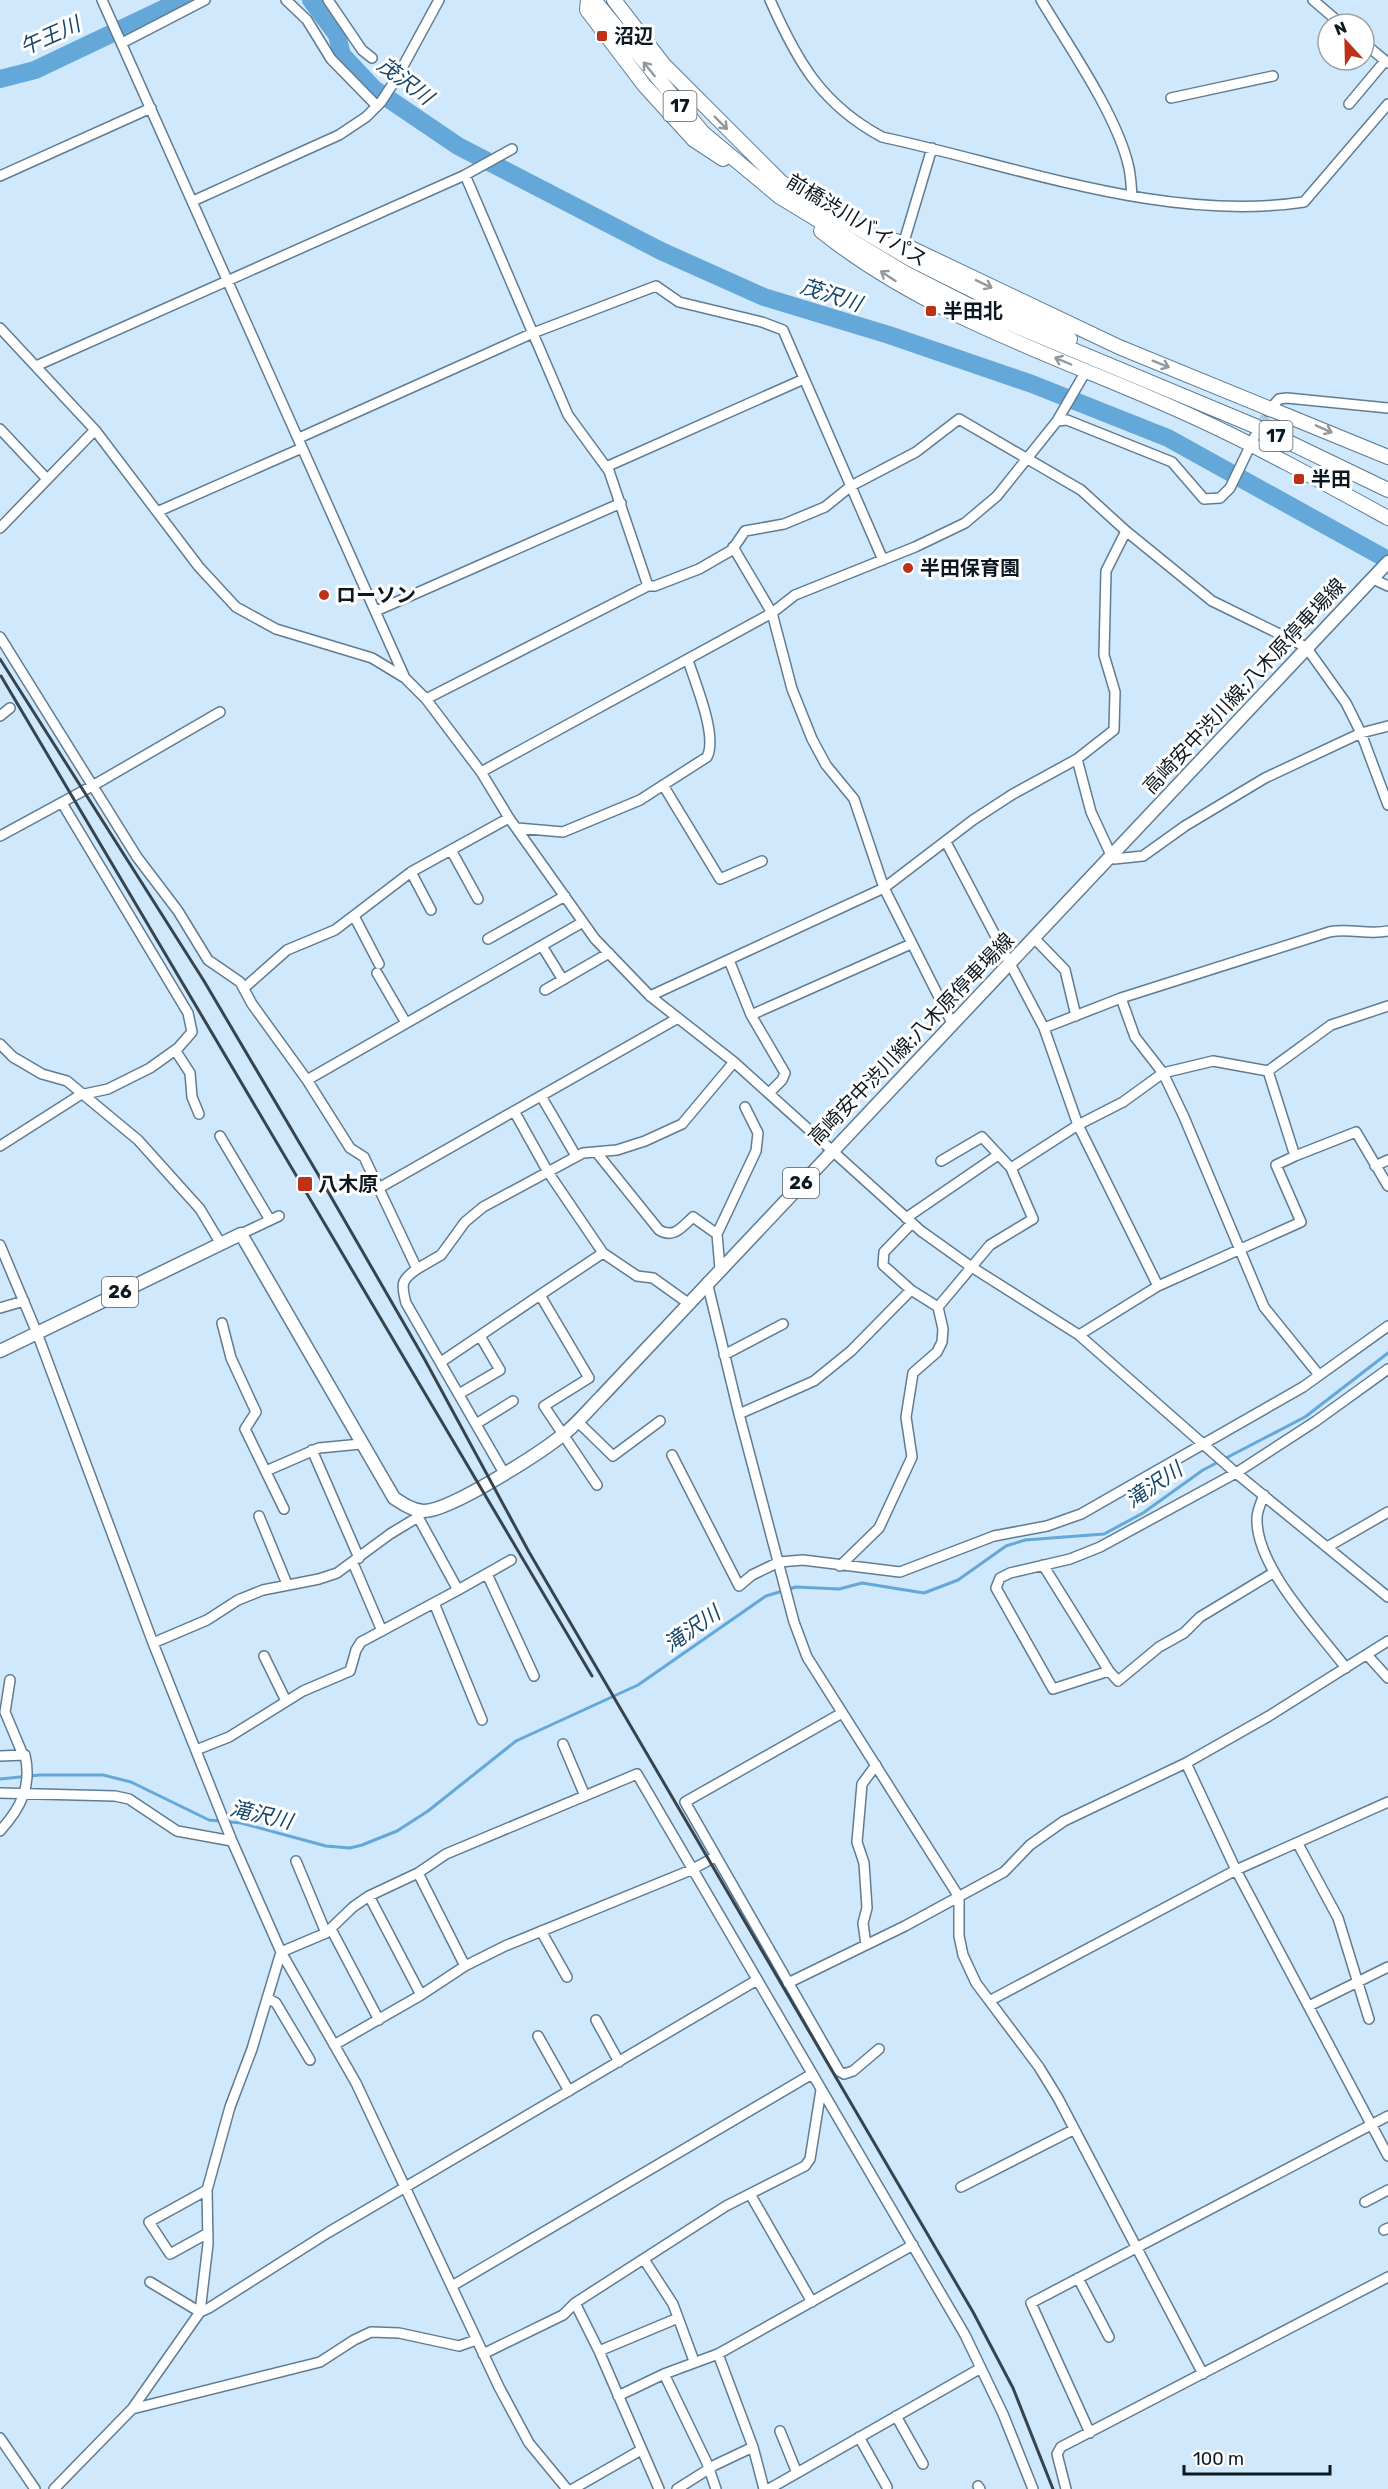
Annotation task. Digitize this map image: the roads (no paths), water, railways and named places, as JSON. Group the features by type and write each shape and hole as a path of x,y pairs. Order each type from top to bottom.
{"highway":[{"path":"588,0 587,10 604,33 644,85 694,140 760,182"},
{"name":"前橋渋川バイパス","path":"594,0 703,133 780,197 905,273 982,312 1255,426 1388,490"},
{"name":"前橋渋川バイパス","path":"614,0 664,65 781,183 912,260 1163,387"},
{"name":"17","path":"781,183 903,245 1119,347 1388,457"},
{"name":"17","path":"780,197 833,240 932,303 1200,420 1388,518"}],"main road":[{"name":"高崎安中渋川線;八木原停車場線","path":"419,1514 441,1508 504,1473 563,1434 577,1421 1385,565"},
{"name":"26","path":"0,1351 241,1234"},
{"path":"241,1234 394,1498 419,1514"}],"street":[{"path":"102,0 405,678"},
{"path":"120,40 205,0"},
{"path":"286,0 307,20 331,59 379,104"},
{"path":"328,0 362,50 372,58"},
{"path":"193,201 339,135 366,117 379,104 396,79 439,0"},
{"path":"770,0 801,66 825,94 864,127 882,137 1036,176 1132,196 1269,207 1304,202 1388,104"},
{"path":"1041,0 1087,77 1114,128 1128,163 1132,196"},
{"path":"1313,0 1327,12"},
{"path":"1350,104 1387,62"},
{"path":"1171,98 1273,76"},
{"path":"0,176 151,108"},
{"path":"903,245 932,148"},
{"path":"36,366 465,175 511,151"},
{"path":"465,175 568,415 606,467 621,503 648,586"},
{"path":"159,511 533,333 656,286 679,302 762,322 783,330 884,560"},
{"path":"0,328 95,430 159,511 199,567 236,607 276,629 372,658 405,678 426,699 481,772 509,818 583,922 650,996 734,1062 909,1221 970,1266 1079,1335 1206,1444 1236,1473 1329,1546 1388,1597"},
{"path":"481,772 772,613 795,594 884,560 965,523 997,496 1026,456 1057,421 1086,371"},
{"path":"606,467 804,379"},
{"path":"1269,409 1279,399 1287,398 1388,408"},
{"path":"426,699 648,586 655,586 699,569 734,547 745,531 784,524 825,507 851,486 916,452 959,419 1081,490 1126,531 1212,601 1306,647 1346,703 1361,733 1388,805"},
{"path":"1057,421 1067,420 1172,462 1204,499 1220,498 1230,488 1250,446"},
{"path":"0,429 47,479"},
{"path":"0,528 95,430"},
{"path":"376,611 621,503"},
{"path":"650,996 884,888 1012,794 1077,759 1114,730 1115,692 1104,655 1106,571 1126,531"},
{"path":"734,547 772,613 792,688 812,739 826,765 854,799 884,888 953,1025"},
{"path":"1372,579 1388,586"},
{"path":"0,637 137,857 178,911 208,960 240,982 252,1004 307,1080 350,1148 364,1157 417,1269"},
{"path":"517,828 563,832 640,800 707,757 711,748 707,722 688,660"},
{"path":"0,716 10,708"},
{"path":"0,836 220,712"},
{"path":"1077,759 1091,812 1111,855 1114,859 1125,860 1143,856 1185,826 1265,778 1361,733 1388,726"},
{"path":"663,785 720,879 762,861"},
{"path":"0,1146 80,1095 108,1089 150,1068 175,1050 192,1032 188,1013 62,803"},
{"path":"244,988 287,950 335,930 411,872 509,818"},
{"path":"946,842 1044,1028 1078,1125 1158,1286"},
{"path":"451,850 478,899"},
{"path":"411,872 431,910"},
{"path":"488,939 565,896"},
{"path":"354,916 406,1023"},
{"path":"307,1080 583,922"},
{"path":"1044,1028 1121,998 1329,932 1338,930 1378,933 1388,931"},
{"path":"1034,938 1065,970 1076,1016"},
{"path":"751,1015 911,944"},
{"path":"542,946 563,980"},
{"path":"545,990 609,953"},
{"path":"729,960 751,1015 785,1072 782,1080 769,1093"},
{"path":"1121,998 1135,1037 1163,1073 1264,1307 1318,1375"},
{"path":"1011,1167 1078,1125 1123,1102 1163,1073 1213,1061 1268,1071 1331,1025 1388,1006"},
{"path":"379,1188 678,1018"},
{"path":"0,1044 13,1057 42,1074 67,1081 80,1095 138,1140 200,1209 220,1244"},
{"path":"175,1050 190,1073 192,1097 199,1114"},
{"path":"504,1473 406,1303 401,1285 403,1279 441,1255 465,1222 483,1206 583,1152 597,1153 645,1141 682,1124 734,1062"},
{"path":"1268,1071 1295,1156"},
{"path":"541,1096 576,1156"},
{"path":"720,1269 717,1234 756,1151 758,1133 745,1107"},
{"path":"514,1111 548,1172 603,1252 637,1276 653,1278 688,1303"},
{"path":"1079,1335 1158,1286 1300,1222 1276,1165 1356,1132 1388,1186"},
{"path":"220,1136 270,1220"},
{"path":"938,1307 970,1266 990,1245 1033,1219 1011,1167 982,1137 941,1161"},
{"path":"597,1153 659,1230 666,1234 675,1233 693,1217 717,1234"},
{"path":"840,1566 879,1528 912,1457 906,1417 913,1373 937,1352 942,1342 943,1329 938,1307 911,1290 883,1265 884,1252 909,1221 998,1155"},
{"path":"1375,1166 1388,1160"},
{"path":"241,1234 279,1216"},
{"path":"0,1245 37,1333 153,1643 232,1841 281,1952 357,2083 476,2340 529,2443 567,2489"},
{"path":"441,1362 603,1252"},
{"path":"707,1282 739,1414 801,1644 959,1897 959,1936 963,1955 976,1983 991,2000 1039,2067 1203,2374"},
{"path":"739,1414 814,1381 851,1351 911,1290"},
{"path":"540,1295 589,1378 543,1406 597,1485"},
{"path":"0,1308 24,1301"},
{"path":"222,1323 231,1358 256,1412 245,1428 284,1509"},
{"path":"724,1355 783,1324"},
{"path":"672,1455 739,1586 752,1575 779,1562 803,1560 900,1572 994,1536 1047,1526 1081,1514 1303,1388 1388,1326"},
{"path":"459,1394 500,1370 480,1336"},
{"path":"1109,1671 1053,1689 996,1588 1000,1578 1010,1573 1070,1559 1100,1548 1236,1473 1388,1369"},
{"path":"476,1424 513,1401"},
{"path":"577,1421 616,1456 660,1421"},
{"path":"267,1471 312,1450 361,1444"},
{"path":"312,1450 382,1631"},
{"path":"1264,1496 1257,1516 1258,1529 1273,1573 1347,1668"},
{"path":"1329,1546 1388,1512"},
{"path":"153,1643 207,1620 238,1600 262,1590 319,1579 356,1560 419,1514 458,1590"},
{"path":"259,1516 287,1584"},
{"path":"196,1750 229,1737 286,1701 350,1671 357,1646 511,1560"},
{"path":"1043,1565 1109,1671 1118,1680 1159,1647 1184,1634 1200,1617 1273,1573"},
{"path":"487,1574 534,1676"},
{"path":"434,1603 482,1720"},
{"path":"788,1983 866,1945 1004,1872 1030,1845 1064,1821 1186,1763 1269,1716 1368,1656 1388,1641"},
{"path":"264,1656 286,1701"},
{"path":"1368,1656 1388,1678"},
{"path":"0,1831 16,1813 26,1789 27,1766 4,1712 10,1680"},
{"path":"842,1713 685,1802 839,2071 844,2074 853,2071 879,2049"},
{"path":"563,1744 585,1796"},
{"path":"0,1756 23,1755"},
{"path":"1186,1763 1236,1870 1388,2156"},
{"path":"866,1945 863,1923 867,1908 864,1863 857,1842 862,1784 876,1765"},
{"path":"54,2489 132,2409 200,2312 208,2233 207,2190 230,2107 252,2049 281,1952 328,1931 369,1896 418,1873 446,1854 637,1774 691,1870 965,2335 1003,2414 1033,2489"},
{"path":"0,1792 26,1789 115,1796 129,1799 177,1831 232,1841"},
{"path":"991,2000 1236,1870 1388,1802"},
{"path":"1298,1844 1338,1918 1358,1979 1362,2003 1369,2019"},
{"path":"334,2045 421,1995 465,1966 541,1931 691,1870 715,1857"},
{"path":"296,1861 328,1931 378,2020"},
{"path":"418,1873 465,1966"},
{"path":"369,1896 421,1995"},
{"path":"541,1931 567,1977"},
{"path":"1309,2006 1358,1979 1388,1967"},
{"path":"200,2312 756,1980"},
{"path":"267,1998 276,2003 310,2060"},
{"path":"596,2020 619,2062"},
{"path":"538,2036 569,2091"},
{"path":"452,2286 812,2074"},
{"path":"483,2354 563,2315 575,2303 645,2261 726,2206 805,2166 810,2158 821,2090"},
{"path":"1090,2433 1031,2303 1370,2123 1388,2116"},
{"path":"961,2187 1073,2130"},
{"path":"207,2190 149,2222 170,2253 208,2233"},
{"path":"1365,2202 1388,2190"},
{"path":"750,2194 812,2302"},
{"path":"618,2396 694,2361 718,2354 913,2245"},
{"path":"645,2261 673,2304 694,2361"},
{"path":"1066,2489 1057,2454 1061,2447 1388,2277"},
{"path":"1078,2278 1109,2337"},
{"path":"150,2282 200,2312"},
{"path":"575,2303 600,2351 659,2489"},
{"path":"600,2351 678,2318"},
{"path":"132,2409 320,2362 371,2332 399,2333 459,2346 476,2340"},
{"path":"718,2354 753,2447 764,2489"},
{"path":"769,2489 981,2368"},
{"path":"664,2374 716,2489"},
{"path":"896,2416 923,2464"},
{"path":"780,2431 797,2473"},
{"path":"859,2437 887,2487"},
{"path":"0,2438 35,2489"},
{"path":"677,2489 715,2465 753,2447"},
{"path":"573,2489 641,2450"}],"waterway":[{"name":"午王川","path":"0,79 35,70 182,0"},
{"name":"茂沢川","path":"311,0 337,35 342,55 374,89 458,146 661,251 764,297 889,335 1032,384 1168,438 1388,560"},
{"name":"滝沢川","path":"0,1779 40,1775 103,1775 131,1782 209,1820 241,1823 326,1846 350,1848 362,1845 397,1831 428,1811 516,1741 638,1685 766,1596 796,1587 839,1589 862,1583 924,1593 958,1580 1006,1546 1025,1540 1104,1534 1143,1513 1203,1470 1305,1417 1388,1353"}],"tunnel":[{"path":"1257,433 1268,411"}],"railway":[{"path":"0,659 204,981 319,1176 425,1360 529,1552 973,2312 1013,2388 1053,2489"},
{"path":"1,676 592,1676"}],"place":[{"name":"沼辺","path":"602,36"},
{"name":"半田北","path":"931,311"},
{"name":"半田","path":"1299,479"},
{"name":"半田保育園","path":"908,568"},
{"name":"ローソン","path":"324,595"},
{"name":"八木原","path":"305,1184"}]}
